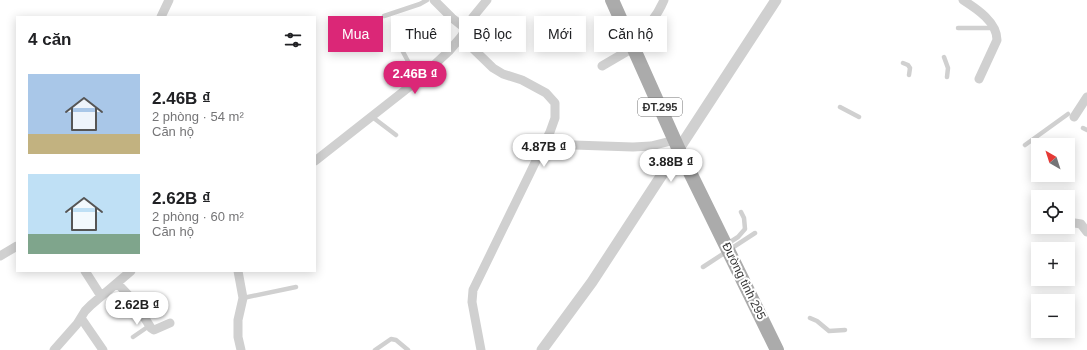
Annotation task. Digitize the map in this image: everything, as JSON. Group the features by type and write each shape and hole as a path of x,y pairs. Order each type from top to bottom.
{"main road":[{"name":"ĐT.295","path":"612,0 619,16"},
{"name":"ĐT.295","path":"636,52 677,145"},
{"name":"Đường tỉnh 295","path":"677,145 777,350"}],"street":[{"path":"161,16 169,0"},
{"path":"434,0 459,27"},
{"path":"474,16 487,0"},
{"path":"656,16 664,0"},
{"path":"542,350 592,282 677,145 776,0"},
{"path":"963,0 986,17 994,28 997,36 997,40 979,79"},
{"path":"316,160 418,80 449,51 459,39"},
{"path":"480,52 493,68 503,74 522,80 546,93 555,103 555,118 550,132 473,290 472,302 481,350"},
{"path":"602,66 626,52"},
{"path":"1071,116 1087,96"},
{"path":"544,144 633,148 677,145"},
{"path":"1075,223 1081,224 1086,228"},
{"path":"0,256 16,247"},
{"path":"86,272 101,296"},
{"path":"54,350 81,318 85,311 130,272"},
{"path":"238,272 243,298 238,320 238,336 241,350"},
{"path":"117,283 134,301 149,326 154,330 158,330 170,323"},
{"path":"81,318 103,350"}],"lane":[{"path":"384,16 420,4 427,0"},
{"path":"958,28 994,28"},
{"path":"403,52 418,80"},
{"path":"944,57 948,68 947,77"},
{"path":"902,63 908,65 910,68 909,75"},
{"path":"840,107 859,117"},
{"path":"371,116 396,135"},
{"path":"1025,145 1071,116"},
{"path":"703,267 727,248 745,229 744,218 741,212"},
{"path":"727,248 755,233"},
{"path":"243,298 296,287"},
{"path":"810,318 817,321 829,331 845,330"},
{"path":"133,337 149,326"},
{"path":"375,350 392,338 408,350"}]}
